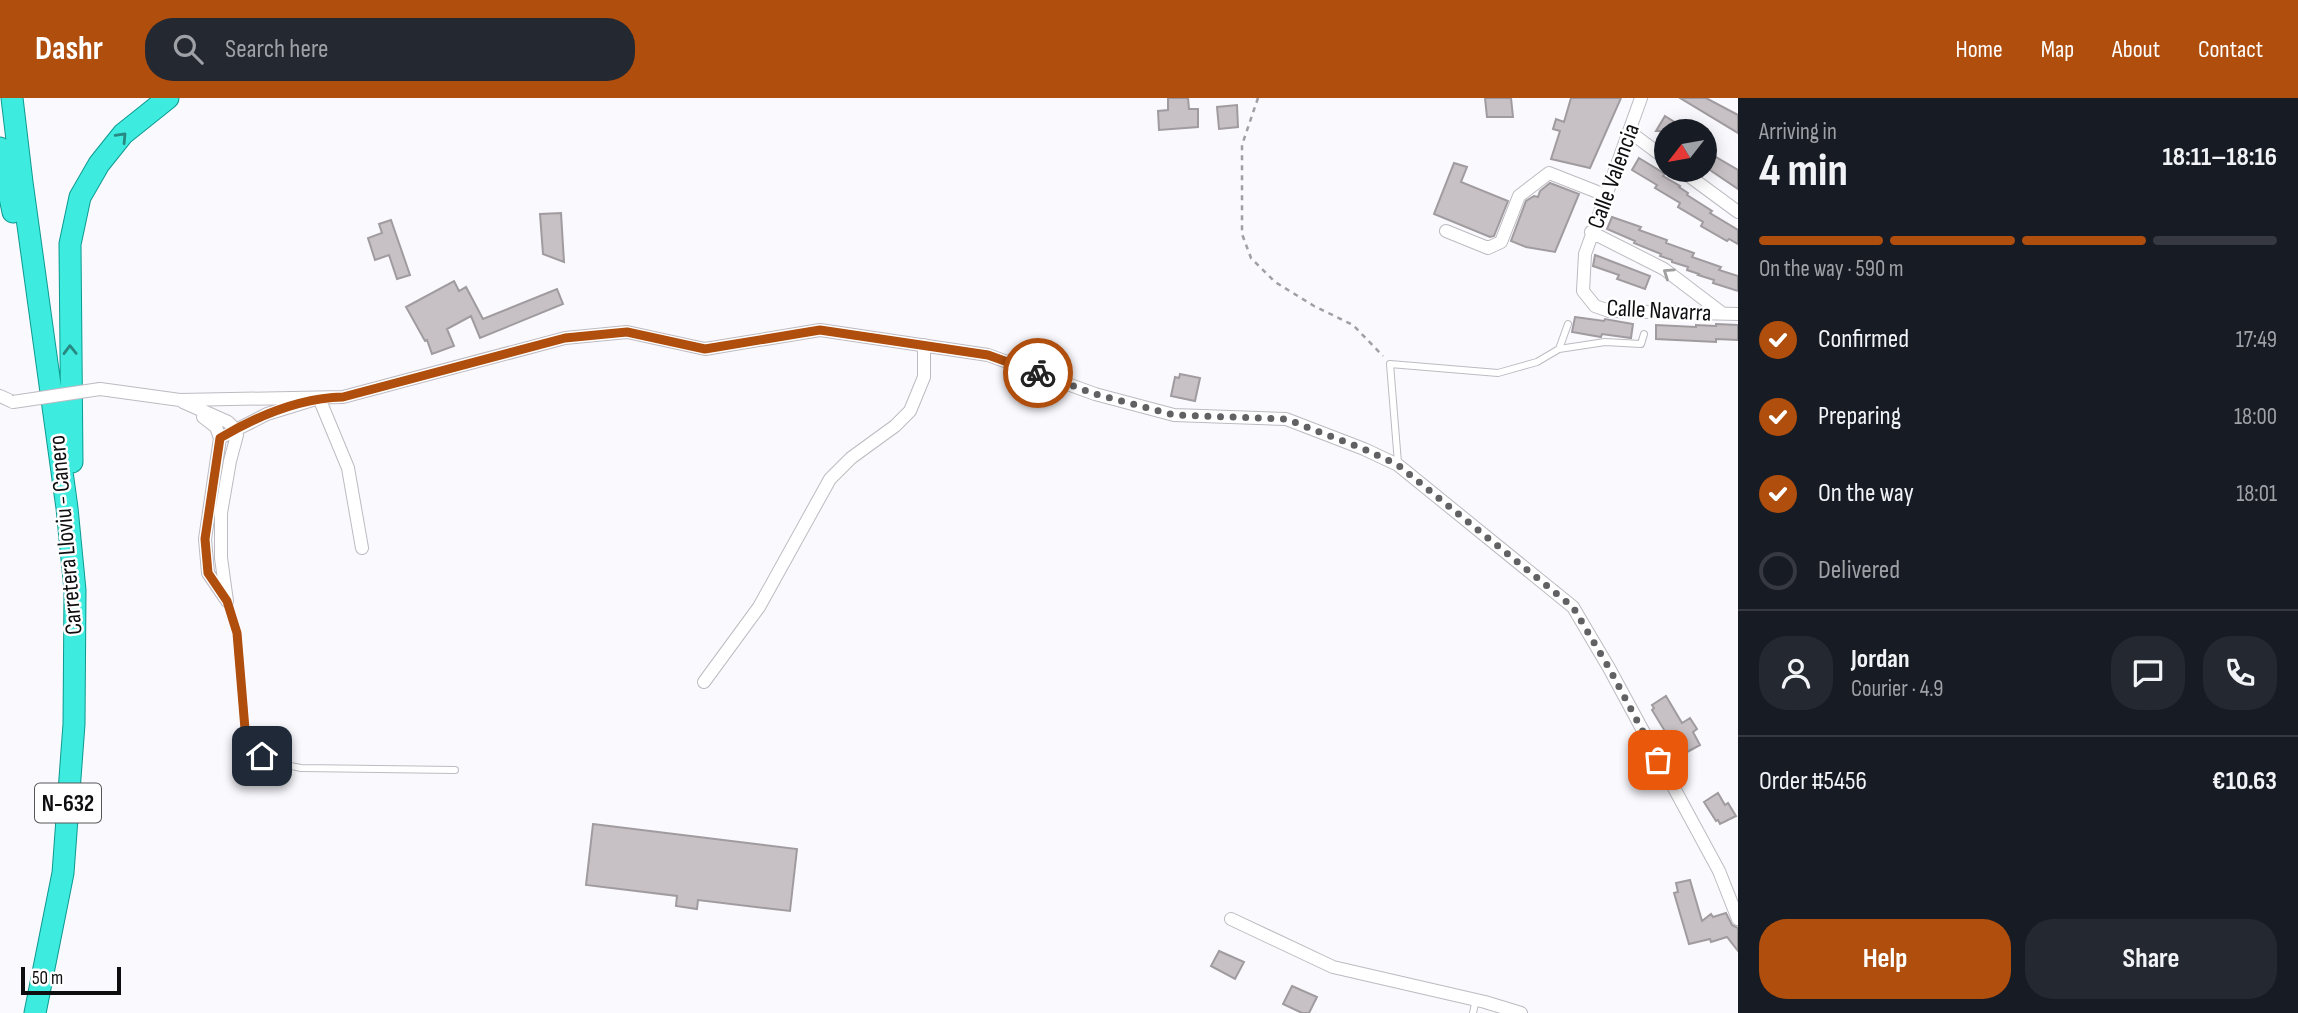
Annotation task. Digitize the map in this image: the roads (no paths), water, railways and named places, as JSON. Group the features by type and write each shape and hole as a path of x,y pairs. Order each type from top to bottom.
{"highway":[{"name":"Carretera Lloviu - Canero","path":"12,98 67,508 75,590 74,724 63,873 35,1013"},
{"path":"75,590 70,244 80,197 99,164 124,134 168,98"},
{"path":"0,148 67,508"}],"street":[{"name":"Calle Valencia","path":"1585,254 1641,98"},
{"path":"1630,132 1654,150"},
{"path":"1446,231 1488,248 1501,242 1519,197 1549,173 1605,195"},
{"path":"1697,182 1738,212"},
{"path":"1591,232 1664,269 1723,313"},
{"name":"Calle Navarra","path":"1585,254 1583,291 1595,306 1609,311 1738,314"},
{"path":"0,396 13,402 100,388 180,401 343,397 565,338 627,332 705,349 820,330 988,355 1095,394 1174,415 1286,419 1398,465 1573,607 1719,870 1738,919"},
{"path":"704,682 759,607 830,480 851,458 895,426 910,411 924,377 924,345"},
{"path":"220,438 267,414 319,398"},
{"path":"319,398 348,468 362,548"},
{"path":"180,401 228,422 237,435 221,513 221,558 227,601"},
{"path":"180,401 216,427 220,438 205,539 208,573 227,601"},
{"path":"1231,919 1333,967 1476,999 1521,1013"}],"lane":[{"path":"1559,349 1569,324"},
{"path":"1398,465 1391,364 1498,373 1537,362 1559,349 1605,342 1641,344 1644,334"},
{"path":"227,601 237,633 246,741 262,756 301,768 455,770"},
{"path":"1473,1013 1476,999"}]}
